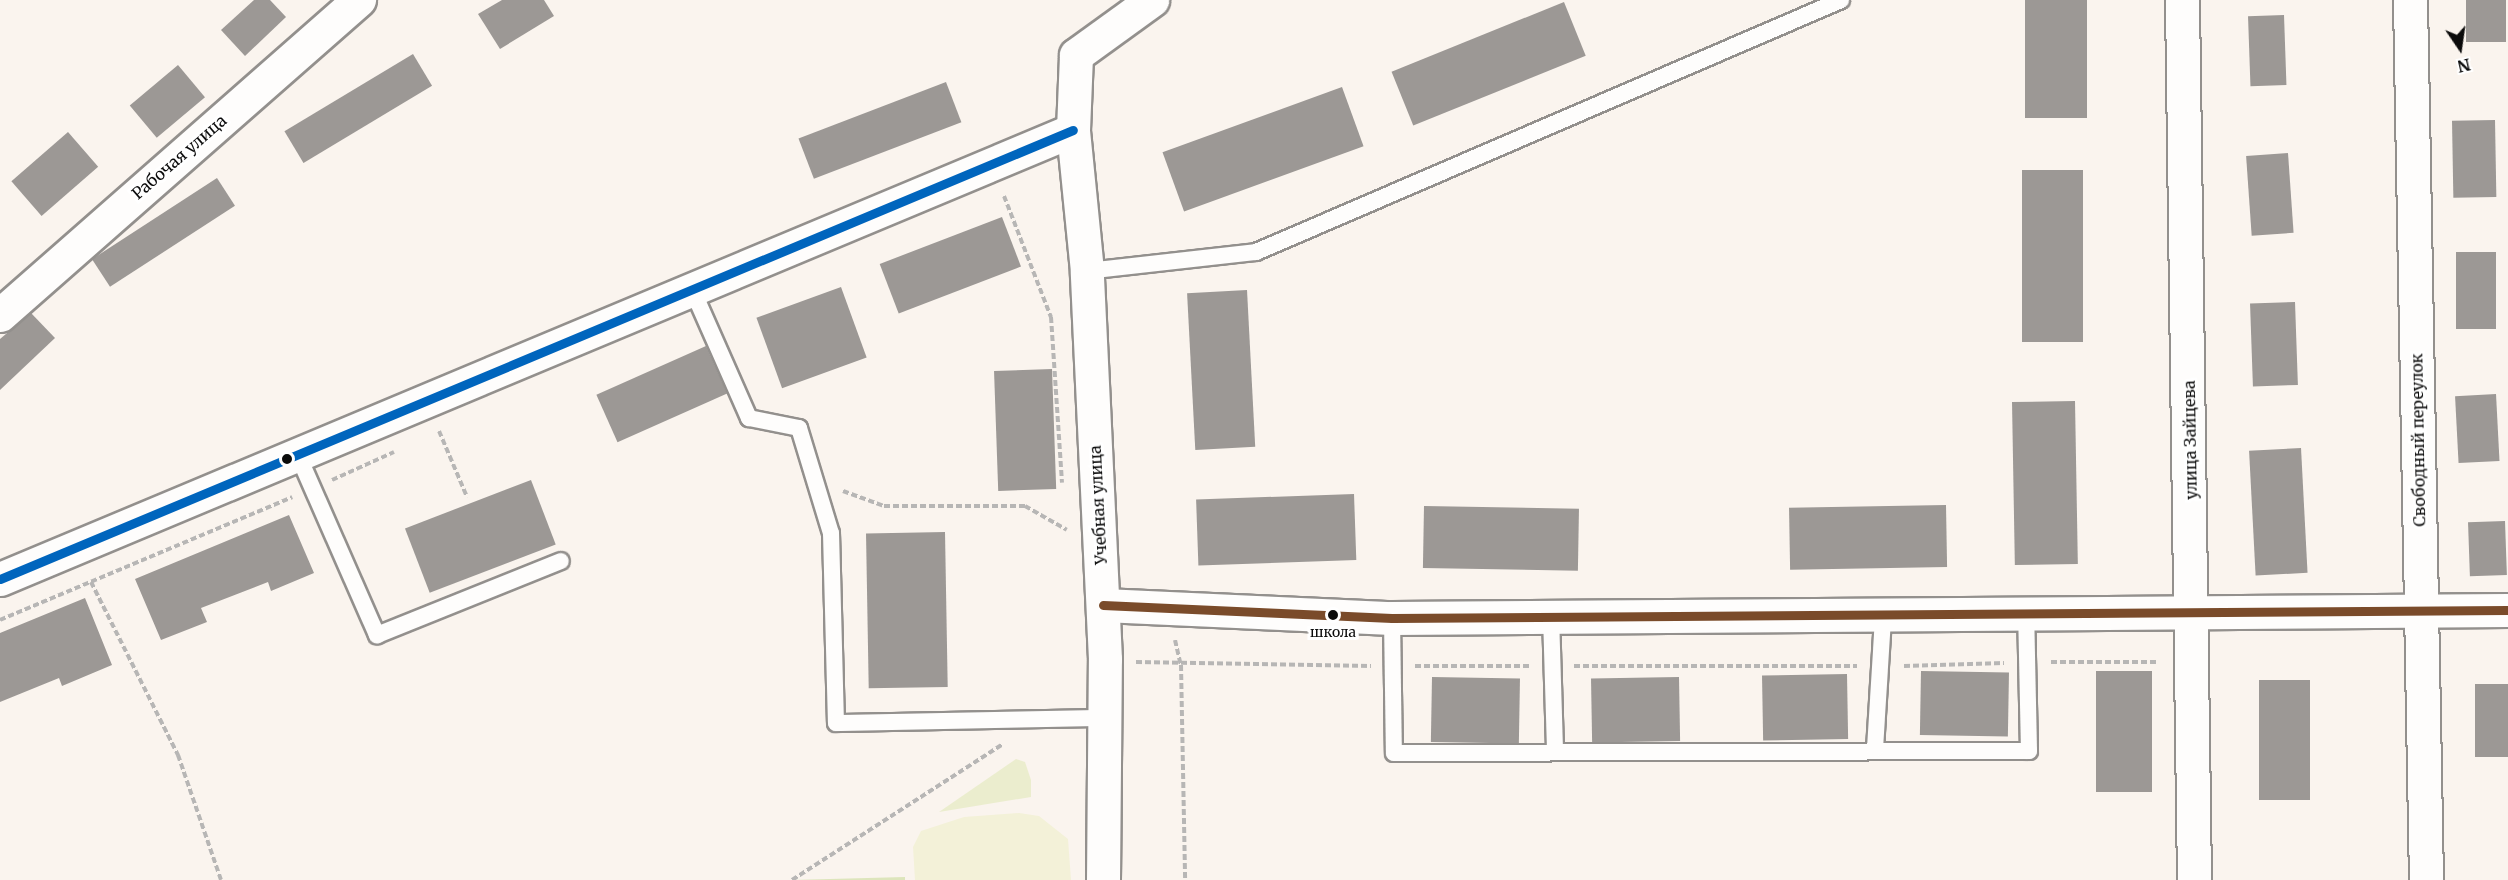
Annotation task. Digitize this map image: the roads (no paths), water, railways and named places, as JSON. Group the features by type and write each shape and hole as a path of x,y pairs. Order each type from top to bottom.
{"street":[{"name":"Рабочая улица","path":"0,315 359,0"},
{"name":"Учебная улица","path":"1103,880 1102,718 1105,659 1087,272 1073,130 1076,55 1152,0"},
{"name":"улица Зайцева","path":"2182,0 2193,608 2194,880"},
{"name":"Свободный переулок","path":"2410,0 2426,880"},
{"path":"0,579 693,291 1073,130"},
{"path":"1103,605 1167,604 1392,618 1551,615 1883,617 2193,608 2508,610"}],"lane":[{"path":"1087,272 1256,252 1841,0"},
{"path":"693,291 749,418 799,428 831,533 836,723 1033,722 1102,718"},
{"path":"298,455 377,635 561,561"},
{"path":"1392,618 1395,753 2029,751 2029,663 2026,614"},
{"path":"1551,615 1555,751"},
{"path":"1875,750 1884,666 1883,617"}],"place":[{"name":"школа","path":"1333,615"}]}
